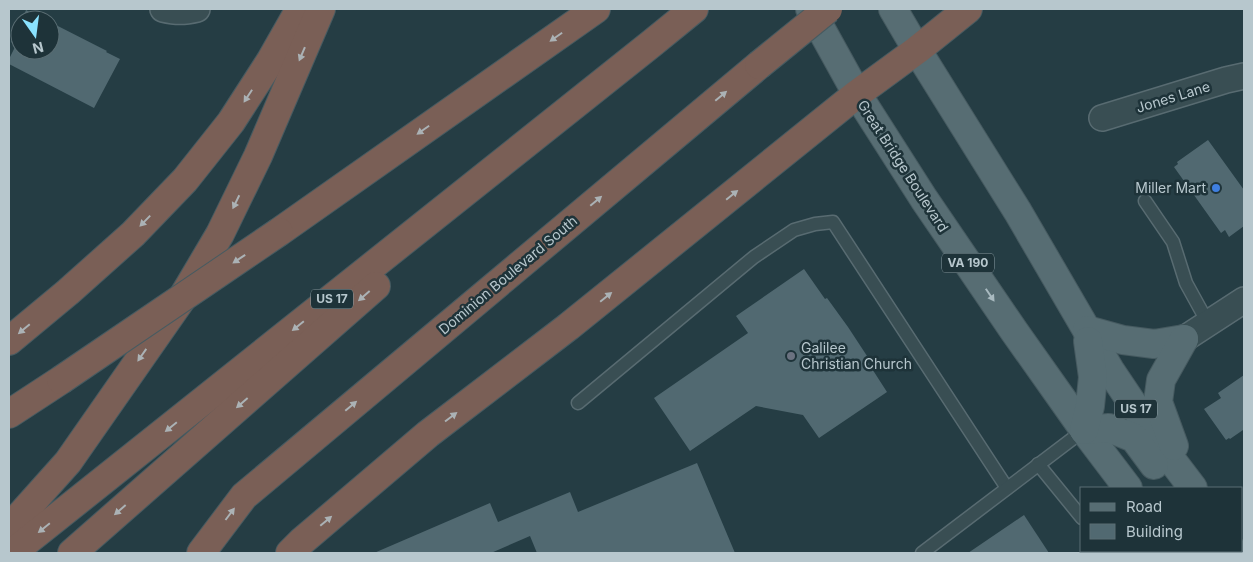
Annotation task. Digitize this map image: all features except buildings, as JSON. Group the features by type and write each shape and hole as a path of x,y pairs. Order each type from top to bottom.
{"highway":[{"path":"9,342 133,234 184,180 230,122 271,60 300,9"},
{"path":"9,528 68,462 181,300 220,234 258,156 321,9"},
{"path":"9,414 279,232 596,9"},
{"name":"US 17","path":"12,553 694,9"},
{"name":"Dominion Boulevard South","path":"201,553 244,496 828,9"},
{"path":"290,553 428,434 568,327 857,94 917,50 968,9"},
{"path":"72,553 651,44"}],"main road":[{"name":"Great Bridge Boulevard","path":"810,9 857,94 929,206 1014,331 1084,430 1127,487"},
{"path":"893,9 917,50"},
{"name":"US 17","path":"917,50 1018,212 1115,378 1161,446 1184,487"},
{"path":"1184,339 1154,344 1123,340 1086,330 1094,377 1084,430 1109,428 1134,438 1184,487"},
{"path":"1184,339 1161,380 1158,402 1170,436 1184,487"}],"street":[{"path":"164,9 176,12 197,9"},
{"name":"Jones Lane","path":"1102,118 1244,76"},
{"path":"1184,339 1244,300"}],"lane":[{"path":"1144,201 1172,242 1186,283 1208,323"},
{"path":"578,404 754,257 794,230 833,222 1007,488"},
{"path":"922,553 1084,430"},
{"path":"1038,464 1080,516"}],"place":[{"name":"Miller Mart","path":"1216,188"},
{"name":"Galilee Christian Church","path":"791,356"}]}
